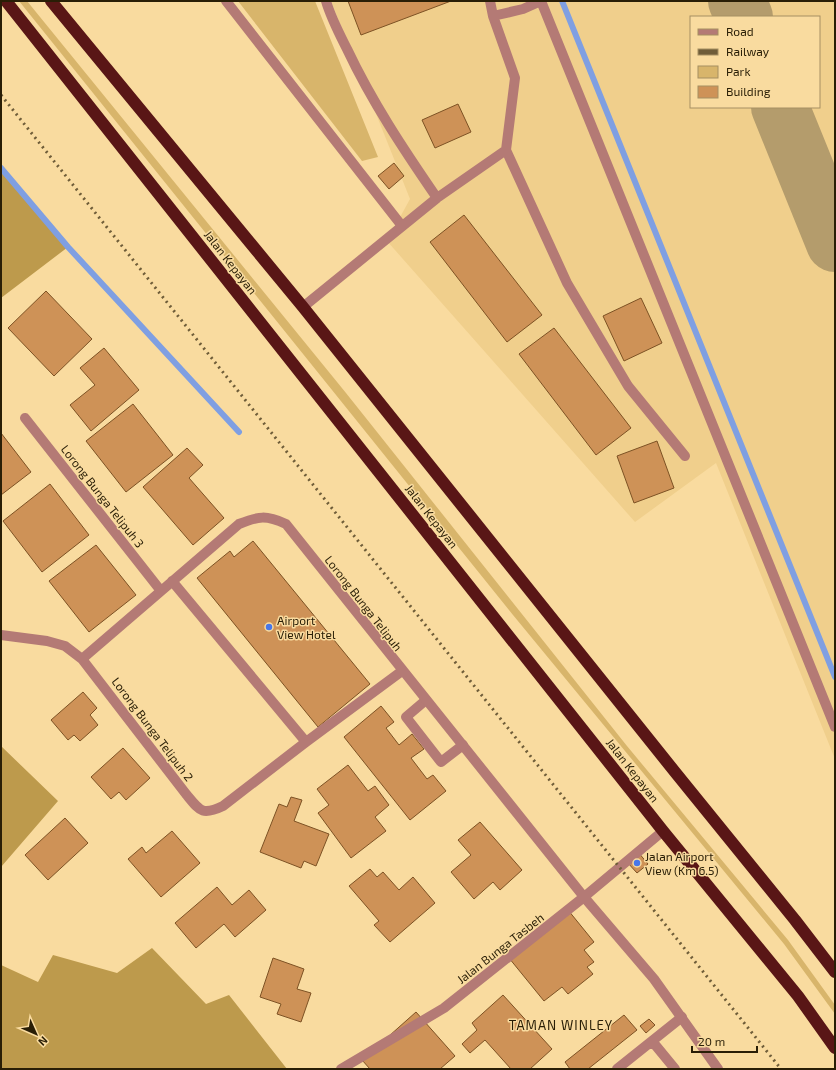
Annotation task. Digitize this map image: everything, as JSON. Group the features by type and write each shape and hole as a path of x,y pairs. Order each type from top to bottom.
{"highway":[{"name":"Jalan Kepayan","path":"6,1 663,831 798,996 835,1048"},
{"path":"51,1 303,307 835,972"}],"street":[{"path":"226,1 402,226"},
{"path":"326,1 330,14 353,63 381,115 437,198"},
{"path":"490,1 493,16 515,78 506,150 571,290 628,386 685,456"},
{"path":"493,16 523,9 541,1 835,727"},
{"path":"303,307 437,198 506,150"},
{"name":"Lorong Bunga Telipuh 3","path":"25,418 161,591"},
{"name":"Lorong Bunga Telipuh","path":"82,659 239,524 261,517 271,517 286,524 584,897"},
{"path":"172,581 306,742 402,671"},
{"name":"Lorong Bunga Telipuh 2","path":"1,635 47,641 65,646 82,659 186,794 198,808 204,812 212,811 223,806 306,742"},
{"path":"426,700 406,716 440,762 463,745"},
{"name":"Jalan Bunga Tasbeh","path":"341,1069 444,1008 584,897 663,831"},
{"path":"584,897 654,979 682,1016 718,1069"},
{"path":"617,1069 682,1016"},
{"path":"652,1040 675,1069"}],"shaded area":[{"path":"331,1 835,1 835,759 716,463 635,522 387,241 410,199"},
{"path":"1,168 68,247 1,298"},
{"path":"1,746 58,801 1,867"},
{"path":"152,948 206,1004 229,995 287,1069 1,1069 1,965 38,982 53,955 117,973"}],"green space":[{"path":"19,1 27,1 346,393 627,746 788,940 835,1005 835,1014 784,944 513,615"},
{"path":"238,1 315,1 378,157 362,161"}],"building":[{"path":"348,1 451,1 361,35"},
{"path":"458,104 471,132 435,148 422,120"},
{"path":"394,163 404,176 389,189 378,176"},
{"path":"464,215 542,315 507,342 430,242"},
{"path":"46,291 92,339 54,376 8,328"},
{"path":"641,298 662,343 624,361 603,316"},
{"path":"554,328 631,428 596,455 519,354"},
{"path":"104,348 139,390 91,431 70,405 95,385 80,368"},
{"path":"133,404 173,455 126,492 86,441"},
{"path":"1,433 31,472 1,495"},
{"path":"657,441 674,488 634,503 617,456"},
{"path":"187,448 203,465 189,478 224,518 193,545 143,487"},
{"path":"50,484 89,535 42,572 3,521"},
{"path":"253,541 370,684 318,727 197,578 230,551 234,557"},
{"path":"96,545 136,595 89,632 49,581"},
{"path":"83,692 97,708 90,715 98,725 80,741 74,735 68,740 51,720"},
{"path":"381,706 394,722 386,728 399,745 412,734 424,749 411,758 427,779 433,775 446,791 410,820 344,737"},
{"path":"123,748 150,778 126,800 119,792 111,799 91,777"},
{"path":"348,765 368,791 375,786 389,805 375,817 386,831 351,858 318,813 329,805 317,789"},
{"path":"291,797 302,800 294,821 329,834 316,866 304,861 301,868 260,852 279,804 287,807"},
{"path":"65,818 88,843 48,880 25,855"},
{"path":"480,822 522,870 500,890 493,882 474,899 451,872 471,855 458,840"},
{"path":"172,831 200,863 161,897 128,859 142,847 146,853"},
{"name":"Jalan Airport View (Km 6.5)","path":"638,852 648,864 637,873 627,862"},
{"path":"370,869 377,877 383,872 399,890 413,877 435,903 390,942 374,925 379,921 349,886"},
{"path":"217,887 232,905 249,890 266,910 235,937 224,924 196,948 175,923"},
{"path":"568,910 594,942 584,950 594,962 587,967 593,974 568,994 562,987 544,1001 509,958"},
{"path":"273,958 304,969 297,989 311,993 301,1022 277,1014 281,1004 260,997"},
{"path":"503,995 552,1049 530,1069 511,1069 485,1040 470,1053 462,1044 477,1030 472,1023"},
{"path":"416,1012 455,1056 440,1069 370,1069 362,1060"},
{"path":"624,1015 637,1030 588,1069 570,1069 565,1062"},
{"path":"649,1019 655,1025 646,1033 640,1026"}],"waterway":[{"path":"562,1 835,677"},
{"path":"1,168 68,247 239,432"}],"taxiway":[{"path":"737,1 744,16"},
{"path":"780,108 835,243"}],"railway":[{"path":"1,95 781,1069"}],"place":[{"name":"Airport View Hotel","path":"269,627"},
{"name":"Jalan Airport View (Km 6.5)","path":"637,863"}],"district":[{"name":"TAMAN WINLEY","path":"561,1025"}]}
